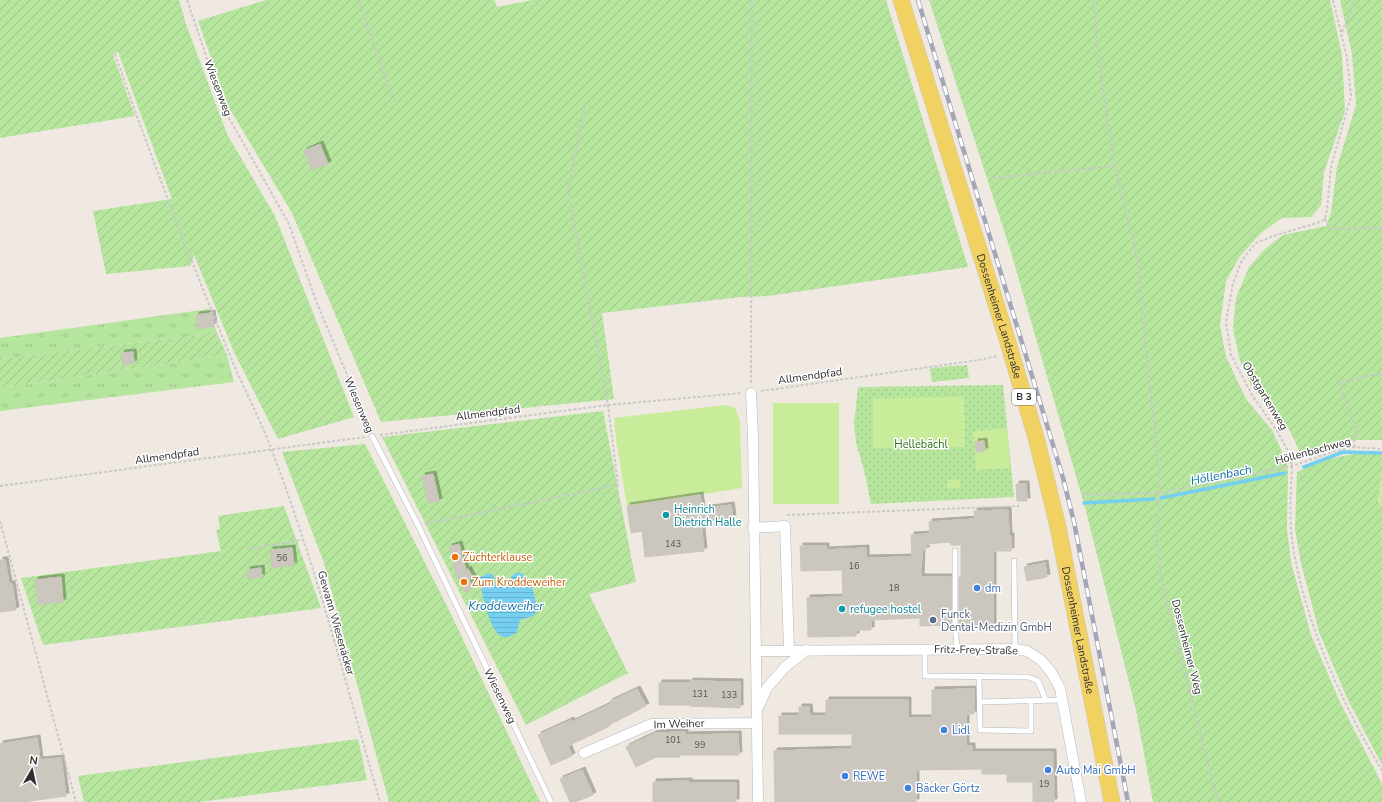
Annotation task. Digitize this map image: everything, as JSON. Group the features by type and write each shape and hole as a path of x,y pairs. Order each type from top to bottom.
{"main road":[{"name":"Dossenheimer Landstraße","path":"901,0 1007,339 1037,441 1058,527 1112,802"}],"street":[{"path":"750,392 758,802"},
{"path":"753,528 785,526 789,651"},
{"name":"Fritz-Frey-Straße","path":"756,651 925,649 1015,649 1027,651 1041,660 1051,672 1060,688 1081,802"},
{"path":"756,711 768,688 785,667 807,650"},
{"name":"Im Weiher","path":"584,754 651,724 756,723"}],"lane":[{"name":"Wiesenweg","path":"372,436 418,525 551,802"},
{"path":"955,551 955,622 957,649"},
{"path":"1014,562 1015,649"},
{"path":"925,649 925,676 1028,677 1038,681 1046,701"},
{"path":"979,676 980,730 1031,731 1031,701"},
{"path":"980,702 1062,700"}],"path":[{"name":"Wiesenweg","path":"187,0 224,109 289,224 316,301 372,436"},
{"path":"358,0 393,99"},
{"path":"750,392 752,0"},
{"name":"Dossenheimer Weg","path":"1093,0 1101,77 1115,166 1139,266 1158,462 1159,493 1157,538 1160,572 1218,802"},
{"path":"1333,0 1348,58 1351,96 1331,167 1325,219 1330,229 1382,228"},
{"path":"1341,33 1355,0"},
{"name":"Gewann Wiesenäcker","path":"115,54 149,153 184,244 230,355 272,450 309,558 380,802"},
{"path":"418,525 618,485 608,405 568,190 585,107"},
{"path":"993,178 1115,166"},
{"name":"Obstgartenweg","path":"1325,219 1256,243 1242,260 1234,283 1226,322 1231,355 1252,395 1277,431 1289,453 1292,466 1292,538 1298,573 1319,642 1354,721 1382,771"},
{"name":"Allmendpfad","path":"0,486 608,405 750,392 980,360 1001,355"},
{"path":"1355,447 1354,441 1356,427 1339,385 1340,382 1382,372"},
{"name":"Höllenbachweg","path":"1083,495 1159,493 1292,466 1336,451 1355,447 1382,449"},
{"path":"780,515 1019,506"},
{"path":"0,521 76,802"},
{"path":"247,549 303,540"}],"green space":[{"path":"0,0 179,0 186,24 227,134 275,216 354,417 278,439 234,352 194,255 190,266 106,274 93,211 172,199 118,52 113,55 135,116 0,138"},
{"path":"266,0 494,0 497,7 533,0 886,0 968,267 768,296 741,297 602,313 614,399 381,422 292,213 228,106 198,21"},
{"path":"929,0 1330,0 1342,55 1345,111 1324,172 1321,205 1311,217 1282,218 1261,233 1240,256 1226,281 1220,325 1226,357 1246,399 1272,430 1287,463 1287,530 1291,562 1311,635 1340,702 1382,784 1382,802 1153,802 1136,710 1085,507 1010,249"},
{"path":"1340,0 1382,0 1382,440 1353,440 1300,452 1290,431 1253,389 1240,361 1233,329 1236,298 1249,267 1265,249 1283,235 1326,226 1331,213 1337,167 1356,105 1352,54"},
{"path":"209,309 217,333 0,359 0,338"},
{"path":"217,333 227,355 0,388 0,359"},
{"path":"227,355 234,382 0,411 0,388"},
{"path":"967,365 969,378 932,382 930,368"},
{"name":"Hellebächl","path":"1003,385 1014,497 871,504 864,470 856,443 854,423 858,387"},
{"path":"964,397 965,447 873,448 873,398"},
{"path":"773,403 839,403 839,504 773,504"},
{"path":"725,405 735,408 740,421 742,488 627,506 616,440 614,418"},
{"path":"603,411 636,582 589,594 628,673 526,725 382,437"},
{"path":"1007,428 1010,468 976,470 973,431"},
{"path":"365,444 450,612 540,802 389,802 324,563 282,452"},
{"path":"1354,454 1382,454 1382,471 1378,503 1382,507 1382,765 1347,698 1319,632 1301,563 1295,529 1297,472 1323,460"},
{"path":"1382,471 1382,507 1378,503"},
{"path":"960,479 960,488 948,489 947,480"},
{"path":"284,506 321,608 43,645 21,578 221,551 216,530 220,529 218,516"},
{"path":"358,739 367,780 199,802 84,802 78,776"}],"water":[{"name":"Kroddeweiher","path":"491,573 494,576 496,584 500,587 506,584 514,574 521,573 529,581 536,601 537,611 533,616 520,620 517,632 509,637 503,637 498,634 490,620 484,600 480,577"}],"building":[{"path":"320,144 328,164 312,170 304,151"},
{"path":"212,313 214,326 198,329 196,315"},
{"path":"133,352 134,363 123,365 121,353"},
{"path":"984,441 985,451 976,452 975,442"},
{"path":"433,474 439,501 428,503 422,476"},
{"path":"1016,484 1026,484 1027,501 1017,501"},
{"path":"700,495 702,509 731,505 733,518 701,522 704,551 645,557 642,531 631,533 627,506"},
{"path":"1008,510 1011,551 993,551 993,626 959,625 961,545 951,545 951,542 926,544 926,550 922,550 921,577 951,577 951,625 920,626 920,618 871,620 871,630 856,630 856,636 808,637 807,598 843,597 842,570 801,571 800,546 826,546 826,550 866,548 866,558 912,557 911,535 930,534 929,522 975,519 974,511"},
{"path":"459,544 466,570 468,569 473,578 469,580 473,588 465,592 456,575 449,547"},
{"path":"292,548 294,565 272,568 270,550"},
{"path":"0,560 5,560 9,584 12,584 16,610 0,612"},
{"path":"1045,563 1047,577 1027,581 1024,567"},
{"path":"261,568 262,577 248,579 247,570"},
{"path":"61,577 63,602 38,604 35,580"},
{"path":"690,681 740,682 740,708 659,705 659,683 690,683"},
{"path":"637,689 646,706 609,725 610,726 568,746 572,756 551,765 538,735 571,720 572,722"},
{"path":"974,689 974,714 966,714 966,746 972,746 972,752 1053,752 1054,802 1033,802 1033,782 1007,782 1007,774 982,774 982,769 916,770 916,802 775,802 774,751 852,749 852,734 779,734 779,716 799,716 799,707 809,707 810,716 826,716 826,700 908,700 908,718 932,718 932,690"},
{"path":"685,732 685,735 738,734 739,755 680,755 680,757 656,757 636,767 626,747 655,733"},
{"path":"37,738 40,760 61,758 66,796 23,802 0,802 0,744"},
{"path":"582,770 593,795 575,802 570,802 560,779"},
{"path":"689,781 689,783 736,783 736,802 653,802 653,782"}],"waterway":[{"name":"Höllenbach","path":"1304,467 1343,452 1382,453"},
{"name":"Höllenbach","path":"1161,498 1285,473"},
{"name":"Höllenbach","path":"1084,503 1154,499"}],"railway":[{"path":"918,0 1063,478 1074,522 1128,802"}],"place":[{"name":"Heinrich Dietrich Halle","path":"666,515"},
{"name":"Züchterklause","path":"455,557"},
{"name":"Zum Kroddeweiher","path":"464,582"},
{"name":"dm","path":"977,588"},
{"name":"refugee hostel","path":"842,609"},
{"name":"Funck Dental-Medizin GmbH","path":"933,620"},
{"name":"Lidl","path":"944,730"},
{"name":"Auto Mai GmbH","path":"1048,770"},
{"name":"REWE","path":"845,776"},
{"name":"Bäcker Görtz","path":"908,788"}]}
